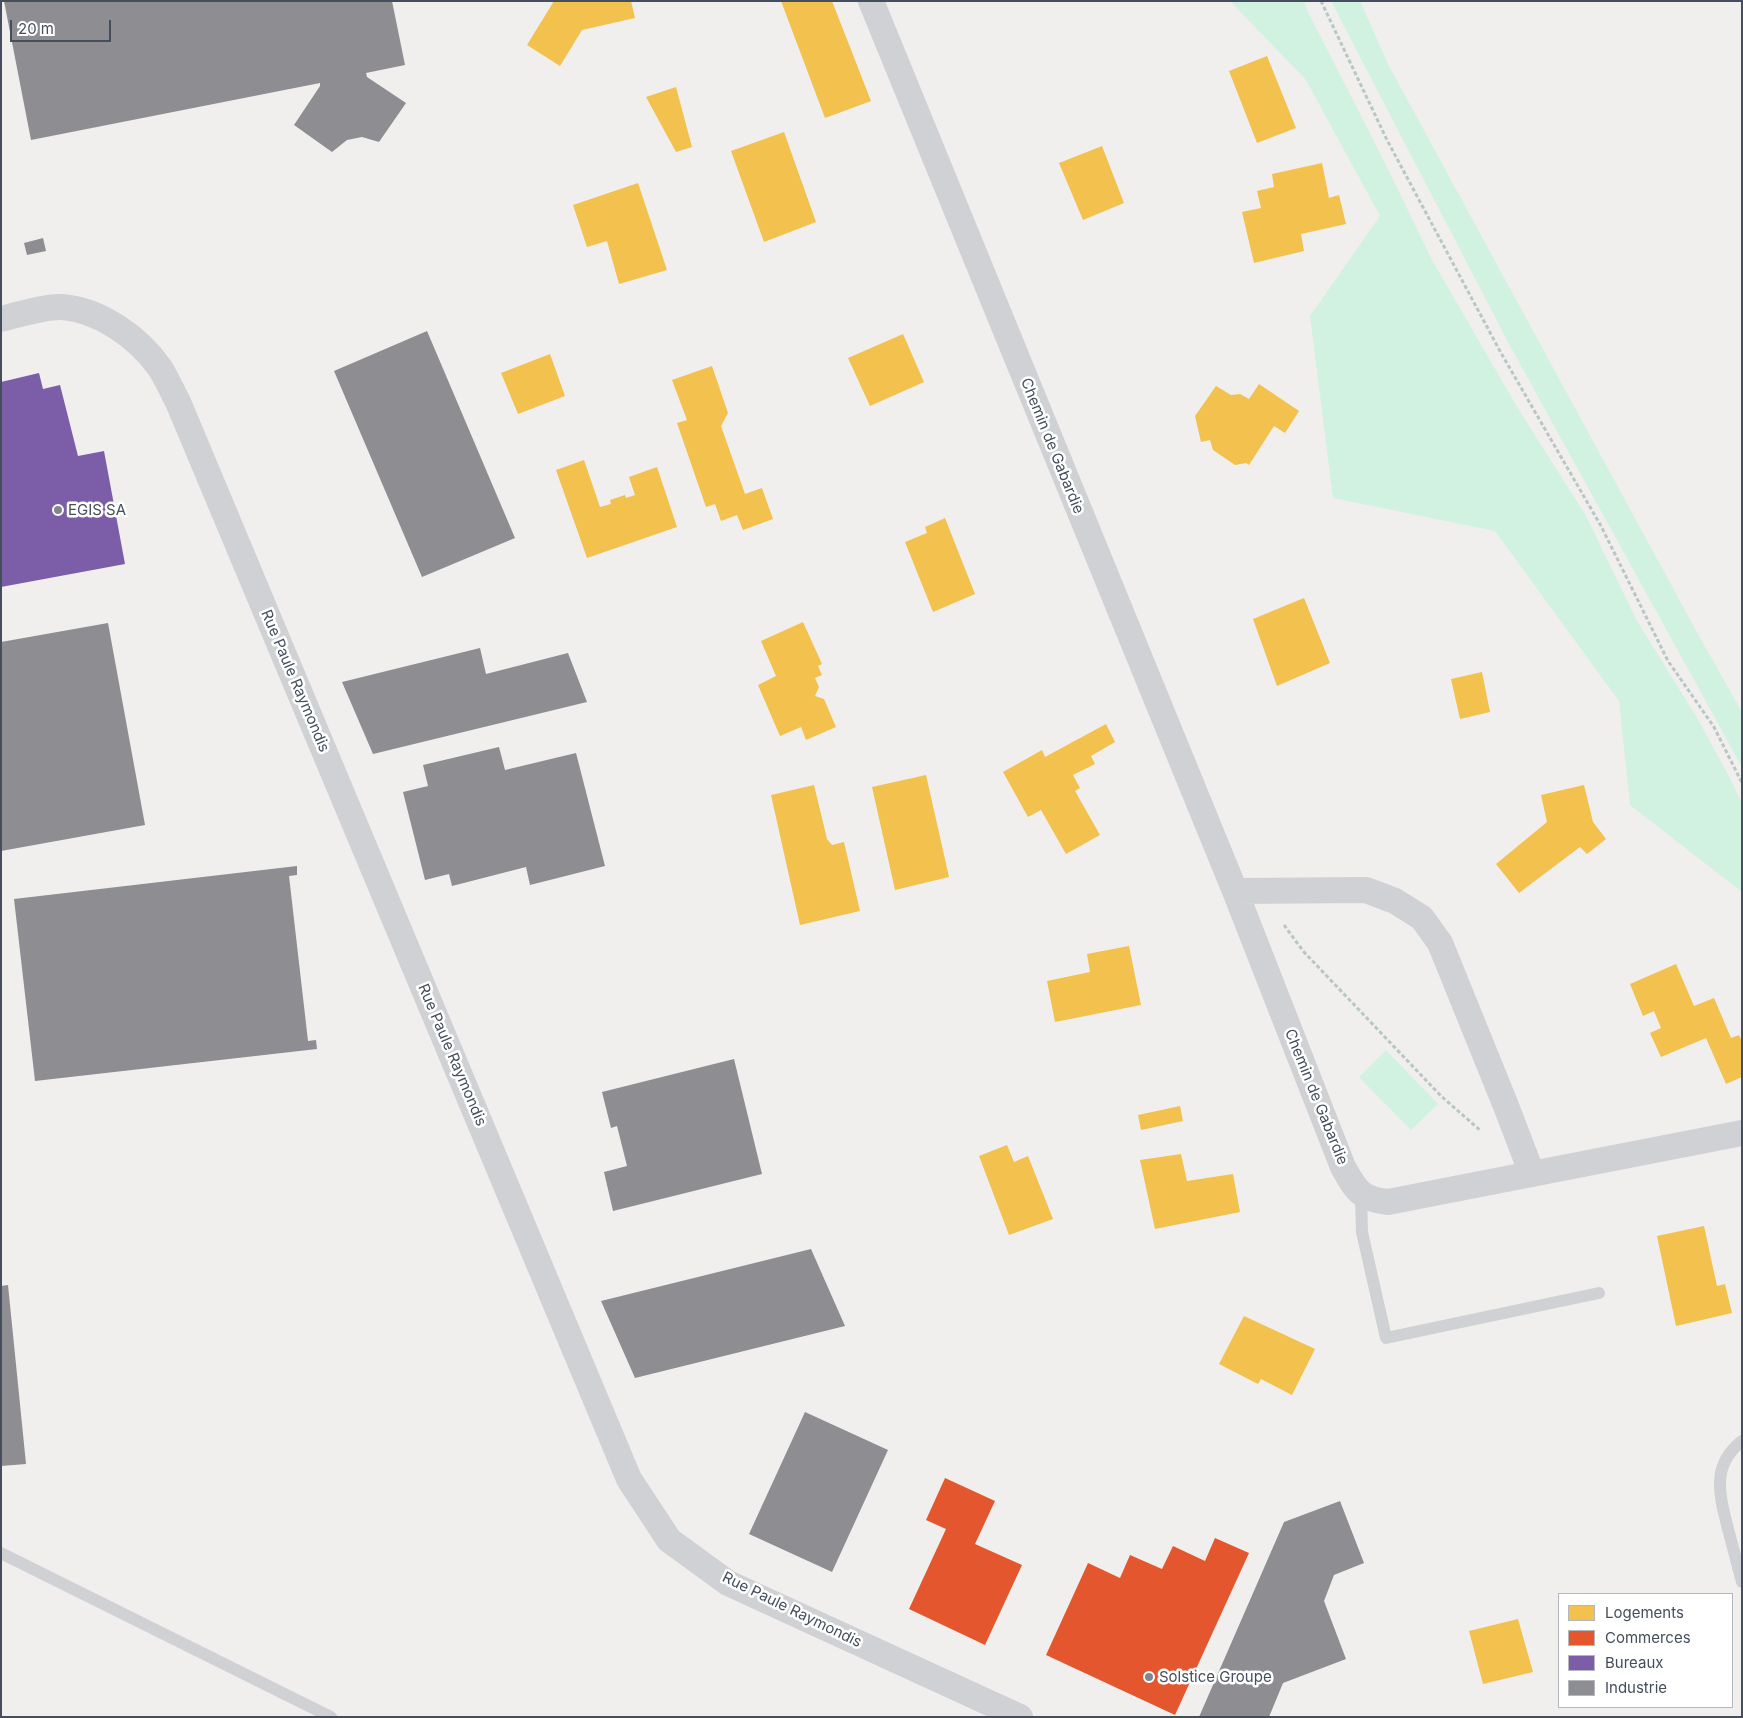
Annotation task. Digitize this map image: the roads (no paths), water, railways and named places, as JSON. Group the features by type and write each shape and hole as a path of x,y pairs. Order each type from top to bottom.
{"street":[{"name":"Chemin de Gabardie","path":"871,1 1235,891 1343,1167 1361,1194"},
{"name":"Rue Paule Raymondis","path":"1,319 60,307 84,311 110,323 134,339 160,368 178,402 630,1479 669,1540 728,1583 1020,1717"},
{"path":"1235,891 1366,890 1396,901 1422,918 1440,944 1532,1174"},
{"path":"1361,1194 1373,1200 1388,1202 1742,1133"}],"lane":[{"path":"1361,1194 1362,1232 1386,1338 1599,1293"},
{"path":"1742,1441 1730,1453 1723,1464 1719,1479 1720,1496 1742,1582"},
{"path":"1,1553 331,1717"}],"place":[{"name":"EGIS SA","path":"58,510"},
{"name":"Solstice Groupe","path":"1149,1677"}]}
